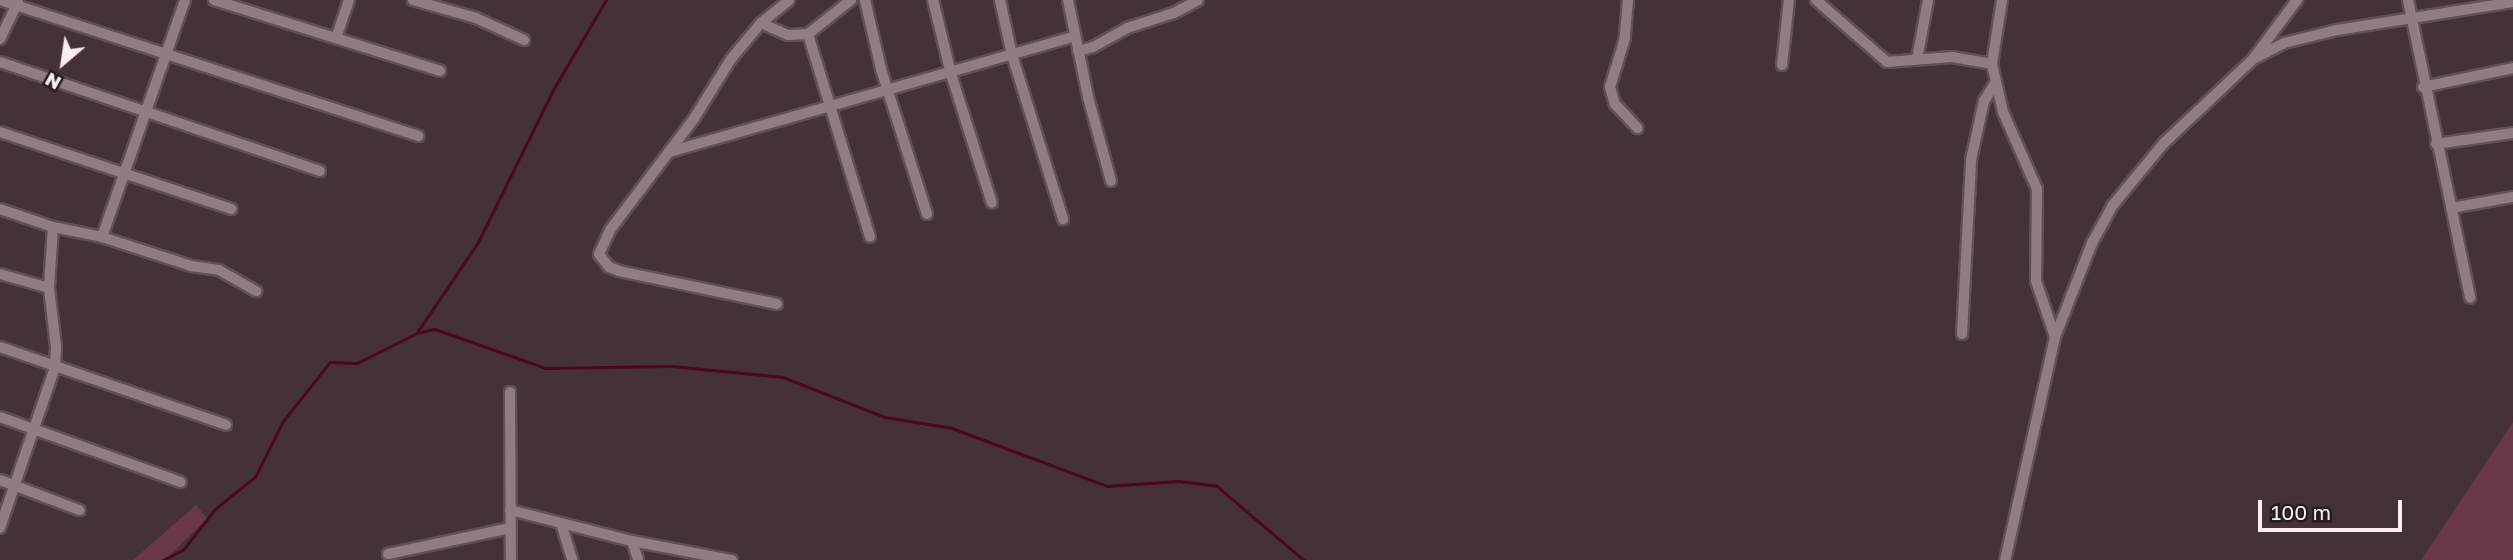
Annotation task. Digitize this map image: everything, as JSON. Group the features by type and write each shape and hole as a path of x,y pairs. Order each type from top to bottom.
{"street":[{"path":"0,0 18,3 418,136"},
{"path":"102,237 184,0"},
{"path":"214,0 440,71"},
{"path":"336,38 349,0"},
{"path":"413,0 476,18 524,40"},
{"path":"777,304 619,271 601,259 600,248 731,59 761,23 789,0"},
{"path":"761,23 788,35 808,34 851,0"},
{"path":"865,0 888,92 927,214"},
{"path":"933,0 951,74 992,203"},
{"path":"1000,0 1012,55 1063,219"},
{"path":"1068,0 1074,37 1111,181"},
{"path":"1078,51 1093,47 1127,28 1174,13 1198,0"},
{"path":"1628,0 1625,38 1614,69 1610,95 1637,128"},
{"path":"1782,65 1789,0"},
{"path":"1816,0 1887,62 1952,57 1992,64"},
{"path":"1917,58 1928,0"},
{"path":"2002,0 1992,64 2012,136 2037,189 2036,281 2055,337"},
{"path":"2408,0 2423,87 2470,298"},
{"path":"2005,560 2055,337 2092,243 2113,205 2164,143 2253,59 2294,1"},
{"path":"2253,59 2284,43 2337,30 2513,2"},
{"path":"0,39 18,3"},
{"path":"808,34 870,237"},
{"path":"669,152 832,108 1074,37"},
{"path":"0,62 320,171"},
{"path":"2423,87 2513,68"},
{"path":"1962,334 1971,160 1984,101 1996,82"},
{"path":"0,132 232,209"},
{"path":"2436,144 2513,133"},
{"path":"2451,208 2513,197"},
{"path":"0,209 53,227 102,237 191,266 219,270 256,291"},
{"path":"0,528 55,367 49,288 53,227"},
{"path":"0,274 49,288"},
{"path":"0,347 226,425"},
{"path":"510,392 511,560"},
{"path":"0,417 181,482"},
{"path":"0,480 79,510"},
{"path":"510,510 632,541 732,560"},
{"path":"561,523 572,560"},
{"path":"388,554 510,528"},
{"path":"632,541 638,560"}],"shaded area":[{"path":"2513,422 2513,560 2421,560"},
{"path":"196,505 207,519 165,560 133,560"}],"waterway":[{"path":"418,331 477,244 553,90 606,0"},
{"path":"163,560 183,550 215,509 255,477 283,421 330,362 357,363 417,333 435,329 546,368 671,366 783,377 885,417 952,428 1107,486 1179,481 1217,486 1304,560"}]}
